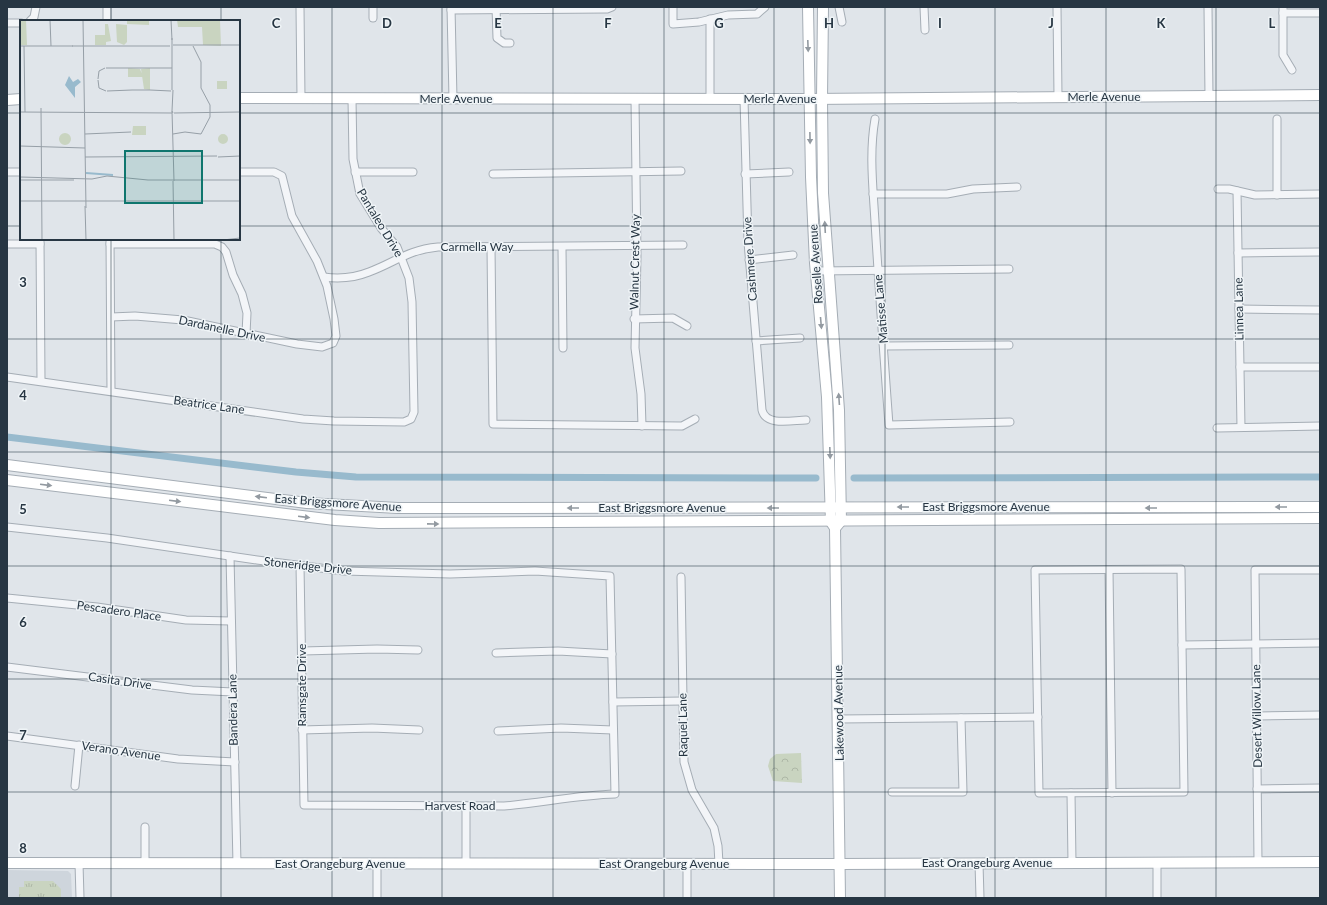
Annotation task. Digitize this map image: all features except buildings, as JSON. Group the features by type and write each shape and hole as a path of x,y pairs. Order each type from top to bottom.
{"main road":[{"name":"Roselle Avenue","path":"808,7 811,177 816,271 836,507"},
{"name":"Roselle Avenue","path":"823,7 823,193 839,410 836,524"},
{"name":"Merle Avenue","path":"240,98 810,99 1320,95"},
{"path":"7,100 20,99"},
{"name":"East Briggsmore Avenue","path":"7,465 307,503 390,508 1320,507"},
{"name":"East Briggsmore Avenue","path":"7,480 357,522 451,524 836,524 1320,518"},
{"name":"Lakewood Avenue","path":"836,524 840,898"},
{"name":"East Orangeburg Avenue","path":"7,863 840,864 1320,862"}],"street":[{"path":"32,20 36,13 36,7"},
{"path":"107,7 108,20"},
{"path":"300,7 301,98"},
{"path":"373,7 373,18"},
{"path":"453,98 451,8 608,9 612,7"},
{"path":"673,7 673,24 695,22 728,15 757,14 764,8"},
{"path":"839,7 842,22"},
{"path":"924,7 925,30"},
{"path":"1057,7 1058,98"},
{"path":"1208,7 1209,97"},
{"path":"496,8 498,38 500,41 510,43"},
{"path":"1292,70 1283,55 1283,10 1320,13"},
{"path":"710,19 710,98"},
{"path":"7,23 20,22"},
{"name":"Walnut Crest Way","path":"635,98 637,246 634,319 636,360 641,389 642,426"},
{"name":"Pantaleo Drive","path":"352,99 355,172 360,194 401,256 409,278 412,302 414,412 411,419"},
{"name":"Cashmere Drive","path":"744,99 745,174 749,260 762,410 766,418 772,421 806,420"},
{"name":"Matisse Lane","path":"875,119 871,140 873,194 877,270 889,425 1010,422"},
{"path":"1276,119 1278,195"},
{"path":"493,174 681,171"},
{"path":"7,172 20,172"},
{"path":"240,172 274,172 280,175 284,180 292,216 324,277"},
{"path":"355,172 413,172"},
{"path":"745,174 789,172"},
{"path":"873,194 947,194 973,189 1017,187"},
{"path":"1218,189 1238,191 1255,195 1320,194"},
{"name":"Linnea Lane","path":"1238,191 1241,427"},
{"path":"111,391 110,241 215,244 222,247 226,252 233,275 245,303 247,313 246,334"},
{"path":"7,244 40,242 41,381"},
{"name":"Carmella Way","path":"324,277 356,276 379,268 401,256 433,248 683,245"},
{"path":"562,246 563,348"},
{"path":"490,247 493,424 682,426 695,419"},
{"path":"1238,254 1320,252"},
{"path":"749,260 793,255"},
{"path":"816,271 1009,269"},
{"name":"Dardanelle Drive","path":"111,317 142,316 183,320 246,334 316,346 327,346 333,343 336,336 334,319 324,277"},
{"path":"1239,309 1320,310"},
{"path":"634,319 673,318 687,326"},
{"path":"756,341 800,338"},
{"path":"884,346 1009,345"},
{"path":"1240,367 1320,368"},
{"name":"Beatrice Lane","path":"7,377 303,419 360,422 404,422 411,419"},
{"path":"1217,428 1320,426"},
{"name":"Stoneridge Drive","path":"7,527 107,538 300,565 372,572 450,574 535,571 610,576 612,654"},
{"name":"Bandera Lane","path":"230,556 237,864"},
{"name":"Ramsgate Drive","path":"300,565 303,651 302,730 304,805"},
{"path":"1181,569 1184,792 1039,793 1035,570 1109,570 1181,569"},
{"path":"1109,570 1112,793"},
{"name":"Desert Willow Lane","path":"1258,862 1255,570 1320,570"},
{"name":"Raquel Lane","path":"680,577 686,773 692,790 714,828 718,846 719,864"},
{"name":"Pescadero Place","path":"7,598 97,607 186,620 231,621"},
{"path":"1182,645 1320,643"},
{"path":"303,651 364,649 418,650"},
{"path":"496,653 558,651 612,654 613,730 561,728 498,731"},
{"name":"Casita Drive","path":"7,667 192,690 233,692"},
{"path":"613,702 683,701"},
{"path":"1257,716 1320,715"},
{"path":"839,719 1038,717"},
{"path":"892,792 963,792 961,718"},
{"path":"302,730 364,728 419,730"},
{"name":"Harvest Road","path":"304,805 466,806 527,804 577,796 615,794 613,730"},
{"name":"Verano Avenue","path":"7,736 178,759 235,762"},
{"path":"75,786 79,745"},
{"path":"1257,789 1320,788"},
{"path":"1071,793 1072,863"},
{"path":"466,806 466,864"},
{"path":"145,827 145,863"},
{"path":"79,863 80,898"},
{"path":"979,863 980,898"},
{"path":"1157,863 1157,898"},
{"path":"377,864 377,898"},
{"path":"687,864 688,898"}],"shaded area":[{"path":"7,870 68,871 71,874 72,898 7,898"}],"green space":[{"path":"801,753 802,783 773,781 768,766 770,759 776,754"},
{"path":"24,881 53,881 61,889 61,898 19,898 19,887 24,887"}],"waterway":[{"path":"7,437 296,472 356,477 816,478"},
{"path":"854,478 1320,477"}]}
